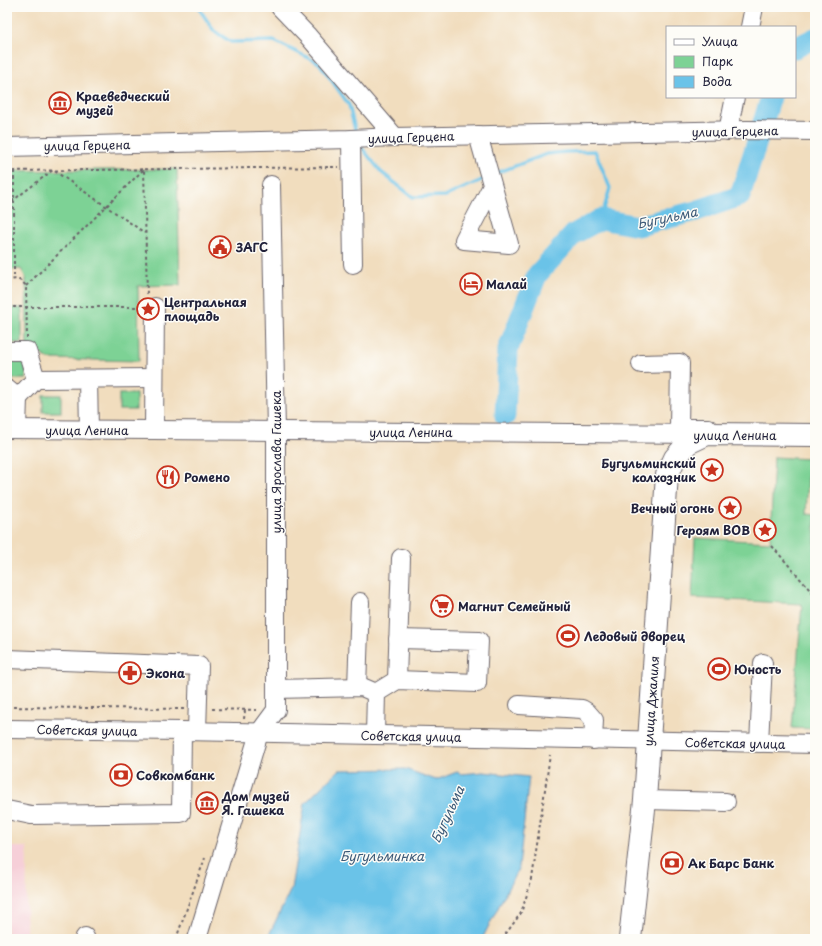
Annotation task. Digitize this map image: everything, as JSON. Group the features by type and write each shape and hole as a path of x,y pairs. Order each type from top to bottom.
{"main road":[{"name":"улица Ленина","path":"707,434 815,435"},
{"name":"улица Джалиля","path":"630,939 645,800 667,474 676,458 688,443 707,434"}],"street":[{"path":"280,7 308,36 394,136"},
{"path":"750,26 754,7"},
{"path":"728,131 735,98"},
{"name":"улица Герцена","path":"7,147 351,139 394,136 747,130 815,131"},
{"path":"478,135 492,186"},
{"path":"351,139 353,264"},
{"name":"улица Ярослава Гашека","path":"271,185 276,436 276,710"},
{"path":"151,307 154,378 154,430"},
{"path":"7,350 27,351 36,379"},
{"path":"641,364 680,363 679,428 708,428 707,434"},
{"path":"88,378 88,430"},
{"path":"154,378 36,379 12,394 10,433 276,436"},
{"name":"улица Ленина","path":"10,433 88,430 154,430 276,436 707,434"},
{"path":"397,680 401,558"},
{"path":"357,687 360,602"},
{"path":"376,693 397,680 477,683 479,641 398,639"},
{"path":"7,659 200,666 198,709 189,731 181,813 31,815 7,810"},
{"path":"759,744 763,663"},
{"path":"276,689 362,687 376,693"},
{"path":"375,735 376,693"},
{"path":"519,705 582,709 594,720 593,740"},
{"path":"197,939 259,733 276,710"},
{"name":"Советская улица","path":"7,729 189,731 815,744"},
{"path":"645,800 726,802"}],"path":[{"path":"7,171 351,166"},
{"path":"26,286 144,169"},
{"path":"144,169 146,233 151,307"},
{"path":"7,205 53,170"},
{"path":"53,170 146,233"},
{"path":"14,171 14,279"},
{"path":"7,282 14,279 23,282 26,286 27,351"},
{"path":"7,306 184,307"},
{"path":"772,546 815,596"},
{"path":"7,707 276,710"},
{"path":"502,939 521,913 532,878 550,756"}],"shaded area":[{"path":"7,847 27,847 26,939 7,939"}],"green space":[{"path":"177,169 180,285 138,286 139,361 49,359 27,346 26,278 21,269 7,270 7,171"},
{"path":"9,308 22,308 22,343 9,343"},
{"path":"7,357 26,357 26,379 7,379"},
{"path":"119,394 136,394 136,410 119,410"},
{"path":"43,395 61,395 61,412 43,412"},
{"path":"774,457 809,459 806,514 815,515 815,729 792,728 802,604 692,598 695,538 770,542"}],"water":[{"name":"Бугульминка","path":"405,769 436,780 457,772 461,774 483,772 529,777 519,867 482,939 267,939 291,889 305,803 339,770"}],"waterway":[{"path":"200,7 200,10 214,31 231,42 274,41 319,63 349,105 356,134"},
{"name":"Бугульма","path":"796,48 815,38"},
{"name":"Бугульма","path":"505,416 508,349 537,275 574,234 601,219 638,226 696,211 740,196 771,98"},
{"path":"359,144 381,172 413,197 446,196 484,179"},
{"path":"494,174 547,154 595,151 610,188 601,219"}],"place":[{"name":"Краеведческий музей","path":"60,103"},
{"name":"ЗАГС","path":"220,247"},
{"name":"Малай","path":"471,284"},
{"name":"Центральная площадь","path":"148,309"},
{"name":"Бугульминский колхозник","path":"712,470"},
{"name":"Ромено","path":"168,477"},
{"name":"Вечный огонь","path":"730,508"},
{"name":"Героям ВОВ","path":"765,530"},
{"name":"Магнит Семейный","path":"442,606"},
{"name":"Ледовый дворец","path":"568,636"},
{"name":"Юность","path":"719,669"},
{"name":"Экона","path":"130,673"},
{"name":"Совкомбанк","path":"121,775"},
{"name":"Дом музей Я. Гашека","path":"207,803"},
{"name":"Ак Барс Банк","path":"672,863"}]}
